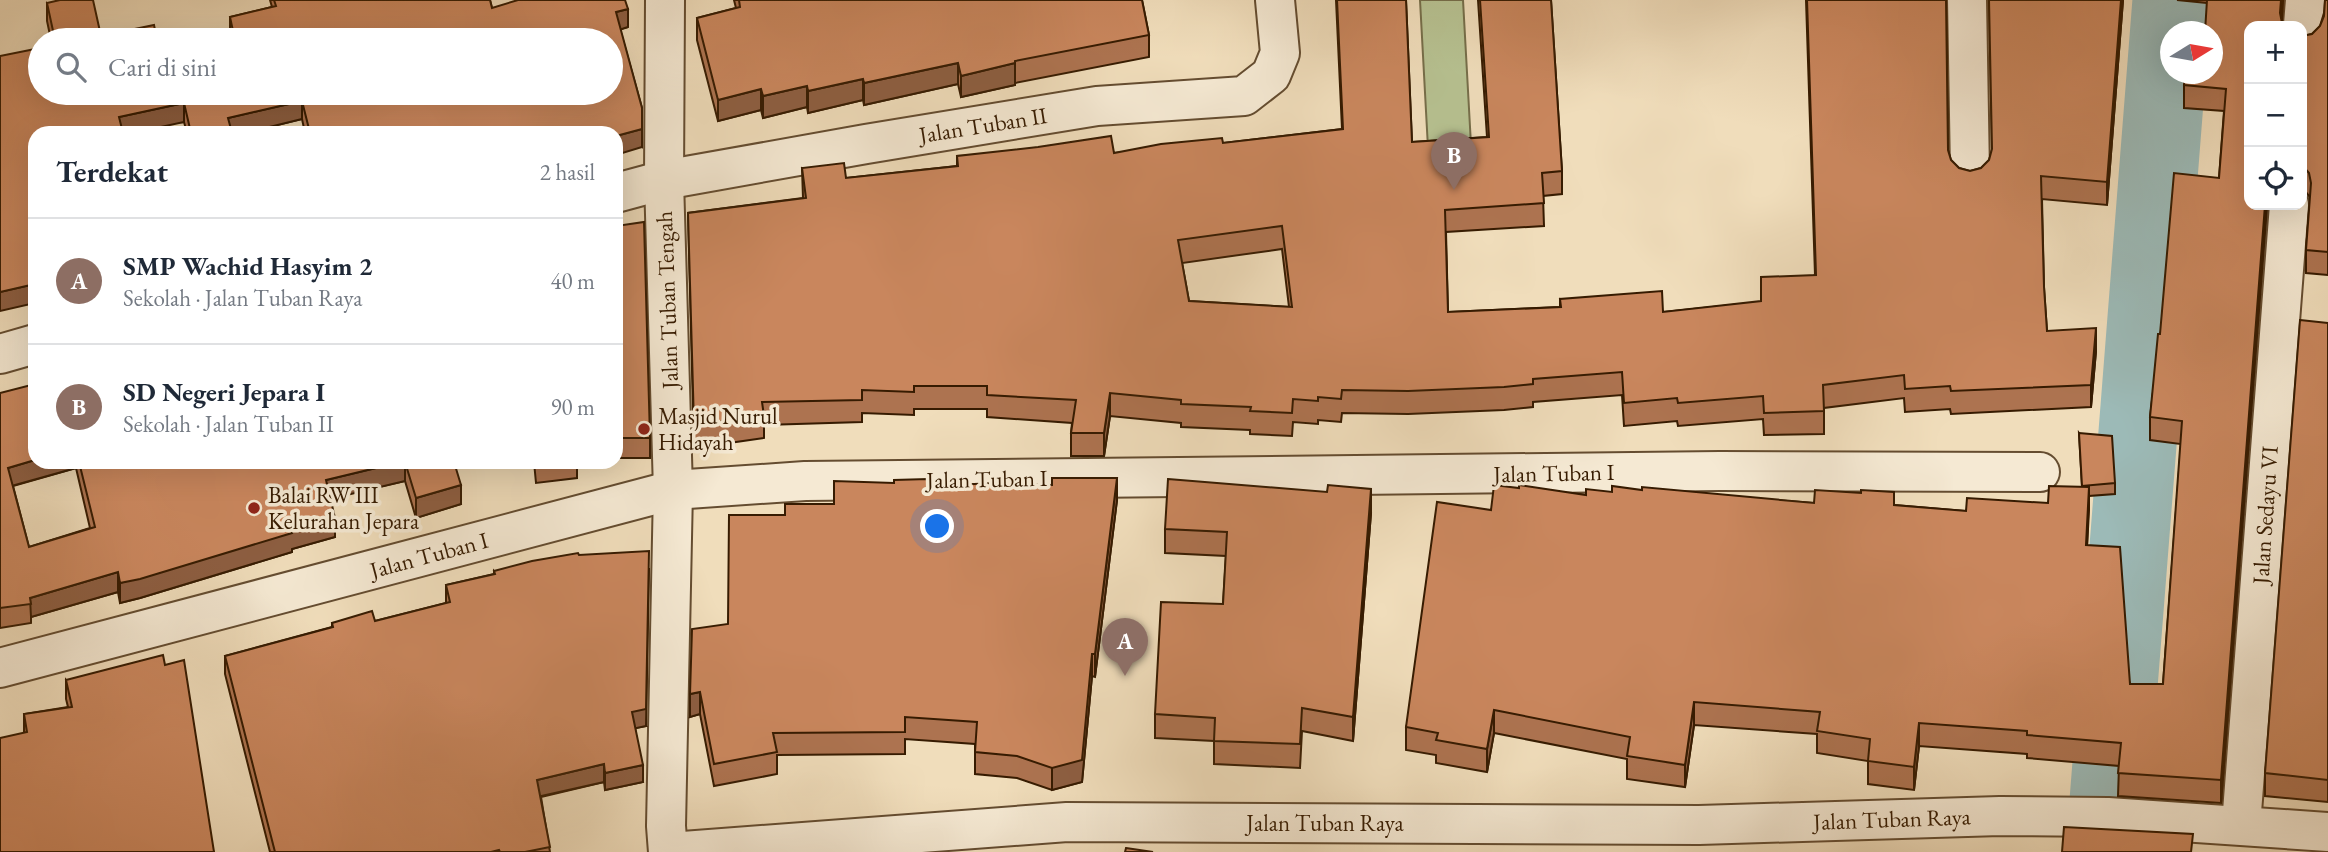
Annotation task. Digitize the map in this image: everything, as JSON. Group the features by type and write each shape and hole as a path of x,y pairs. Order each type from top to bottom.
{"street":[{"name":"Jalan Tuban Tengah","path":"665,0 664,180 673,490 666,826 669,852"},
{"name":"Jalan Tuban II","path":"623,191 664,180 1097,106 1244,96 1271,75 1280,52 1275,0"},
{"path":"1967,0 1970,172"},
{"path":"2303,21 2305,0"},
{"name":"Jalan Sedayu VI","path":"2241,825 2289,210"},
{"path":"0,354 28,346"},
{"name":"Jalan Tuban I","path":"0,668 673,490 805,481 1720,471 2040,472"},
{"name":"Jalan Tuban Raya","path":"669,852 1067,822 1699,825 2000,816 2108,817 2328,832"}],"green space":[{"path":"1420,0 1463,0 1471,145 1428,148"}],"building":[{"path":"60,0 93,0 99,28 52,28 47,3"},
{"path":"274,0 490,0 492,8 518,0 625,0 628,9 616,12 620,28 232,28 230,17 276,6"},
{"path":"739,0 1142,0 1149,35 1015,61 961,76 958,63 864,83 863,79 808,91 807,86 763,96 761,89 718,100 697,18 740,7"},
{"path":"1337,0 1406,0 1412,142 1489,137 1480,0 1551,0 1562,171 1542,173 1544,203 1445,210 1448,312 1561,307 1560,299 1662,291 1663,312 1761,301 1761,277 1816,275 1807,0 1946,0 1948,150 1951,160 1959,168 1970,171 1981,168 1989,160 1992,149 1989,0 2121,0 2107,182 2041,176 2047,331 2096,328 2091,385 1951,391 1950,386 1905,389 1904,375 1823,385 1824,411 1764,413 1763,396 1678,403 1677,398 1624,403 1622,372 1533,379 1533,384 1504,387 1408,391 1342,390 1341,399 1293,399 1292,413 1250,411 1251,407 1181,404 1181,400 1110,393 1104,433 1071,433 1076,400 987,395 987,386 914,386 914,392 862,390 862,400 762,402 764,416 694,425 688,213 806,198 802,168 844,163 846,178 958,166 957,156 1111,136 1114,153 1161,144 1222,138 1223,143 1343,129","holes":["1282,226 1292,307 1189,301 1178,240"]},
{"path":"2207,0 2281,0 2282,21 2244,21 2244,210 2265,210 2221,780 2118,773 2121,743 2027,735 2027,731 1919,723 1914,767 1868,761 1870,739 1817,731 1820,712 1694,702 1685,765 1627,756 1630,737 1494,710 1487,749 1436,740 1438,733 1406,727 1437,502 1491,510 1494,485 1519,488 1519,485 1586,495 1586,489 1612,492 1612,486 1642,490 1642,487 1814,503 1815,490 1861,493 1861,490 1894,492 1894,505 1966,511 1967,498 2048,503 2049,486 2089,487 2086,545 2120,547 2130,684 2163,684 2182,421 2150,417 2174,173 2219,178 2226,89 2184,85 2223,84 2223,21 2206,21"},
{"path":"2325,0 2328,0 2328,252 2306,250 2311,183 2307,171 2307,35 2320,26"},
{"path":"623,38 642,108 642,129 623,134 623,126 308,126 303,105 623,105"},
{"path":"28,50 28,105 175,105 119,117 121,126 28,126 28,286 0,292 0,56"},
{"path":"184,105 285,105 228,118 230,126 189,126"},
{"path":"644,222 650,438 623,438 623,225"},
{"path":"2300,320 2328,323 2328,780 2265,773"},
{"path":"28,386 28,462 8,468 29,547 95,527 81,469 372,469 326,480 335,518 140,579 120,583 118,572 30,598 31,604 0,608 0,393"},
{"path":"2079,433 2112,436 2115,483 2082,486"},
{"path":"407,469 456,469 461,485 416,498"},
{"path":"1052,478 1117,478 1095,654 1092,654 1082,760 1052,768 1017,756 975,752 977,722 905,717 905,732 773,733 777,752 714,764 700,692 690,694 692,629 728,624 729,515 785,515 785,504 834,504 834,481 894,483 894,480 928,479 928,486 997,483 1052,485"},
{"path":"1168,479 1327,492 1328,485 1371,489 1353,717 1302,708 1300,744 1214,741 1215,718 1155,714 1161,602 1223,604 1227,532 1165,529"},
{"path":"649,551 646,709 632,712 643,765 605,773 604,764 537,780 550,847 525,852 275,852 225,656 333,627 332,623 372,611 375,621 450,602 446,585 495,574 494,571 532,561 578,553"},
{"path":"163,655 165,665 184,660 214,852 0,852 0,738 27,732 24,714 72,707 66,680"},
{"path":"2064,827 2193,834 2191,852 2062,852"},
{"path":"1126,848 1153,852 1125,852"}],"waterway":[{"path":"2105,852 2172,0"}],"place":[{"name":"SD Negeri Jepara I","path":"1454,190"},
{"name":"Masjid Nurul Hidayah","path":"644,429"},
{"name":"Balai RW III Kelurahan Jepara","path":"254,508"},
{"name":"SMP Wachid Hasyim 2","path":"1125,676"}]}
